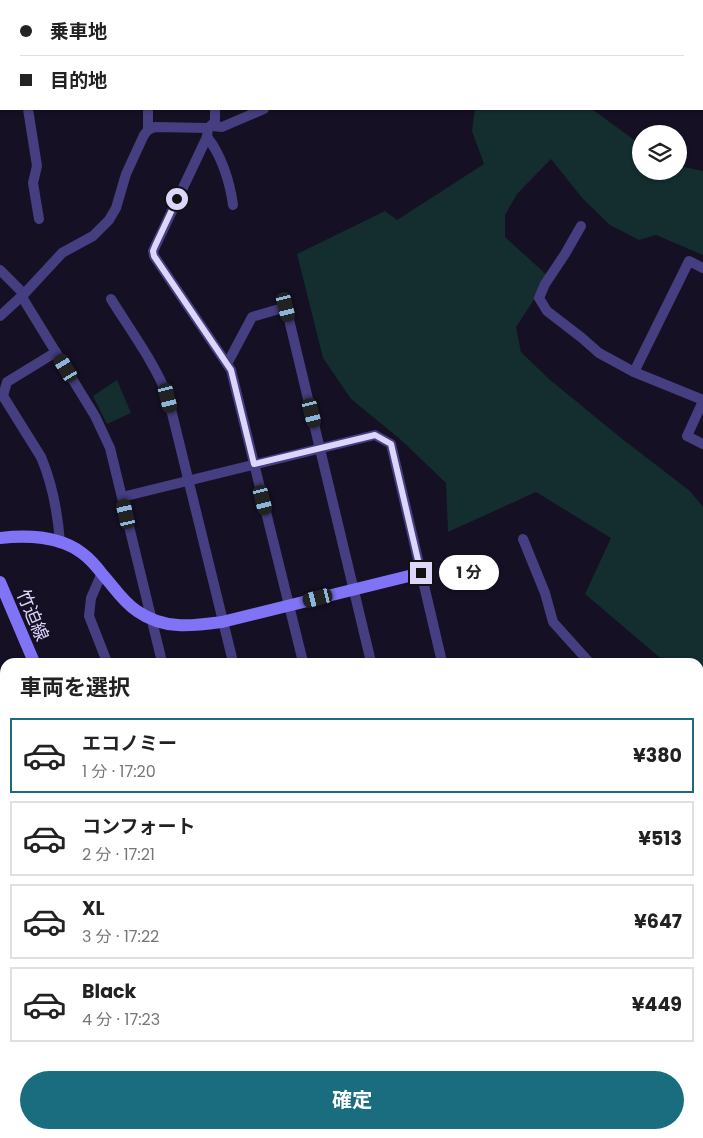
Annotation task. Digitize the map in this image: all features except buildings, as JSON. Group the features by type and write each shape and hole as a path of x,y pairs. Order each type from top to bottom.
{"street":[{"path":"28,110 37,166 33,183 39,219"},
{"path":"0,316 23,295 62,253 93,236 109,220 116,208 130,166 148,130 148,110"},
{"path":"215,110 214,122 153,251 154,256 231,370 302,658"},
{"path":"148,130 155,127 209,130 222,128 262,110"},
{"path":"209,130 231,191 233,205"},
{"path":"582,226 566,254 545,284 539,298 547,311 599,353 634,372 703,401 687,436 703,444"},
{"path":"634,372 689,261 703,268"},
{"path":"0,270 23,295 95,416 110,448 161,658"},
{"path":"110,300 161,379 168,398 231,658"},
{"path":"227,364 252,316 286,307 371,658"},
{"path":"56,352 7,382 3,396 46,468 59,525 60,543"},
{"path":"122,497 375,435 391,444 441,658"},
{"path":"0,538 32,537 50,540 80,552 137,612 179,626 201,626 223,622 421,573"},
{"path":"524,539 554,622 586,658"},
{"path":"102,573 91,598 88,616 105,658"},
{"name":"竹迫線","path":"0,582 32,658"}],"green space":[{"path":"475,110 593,110 632,138 632,180 687,180 687,168 703,171 703,255 656,235 639,240 610,225 583,199 551,159 517,194 505,215 505,237 549,277 516,327 521,352 549,379 690,491 703,507 703,658 660,658 585,594 611,538 536,492 448,532 446,483 400,439 351,399 323,358 297,254 385,211 397,220 484,164 472,131"},
{"path":"117,380 131,413 107,424 93,396"}],"route":[{"path":"177,199 155,246 154,256 231,370 254,464 375,435 391,444 421,573"}]}
